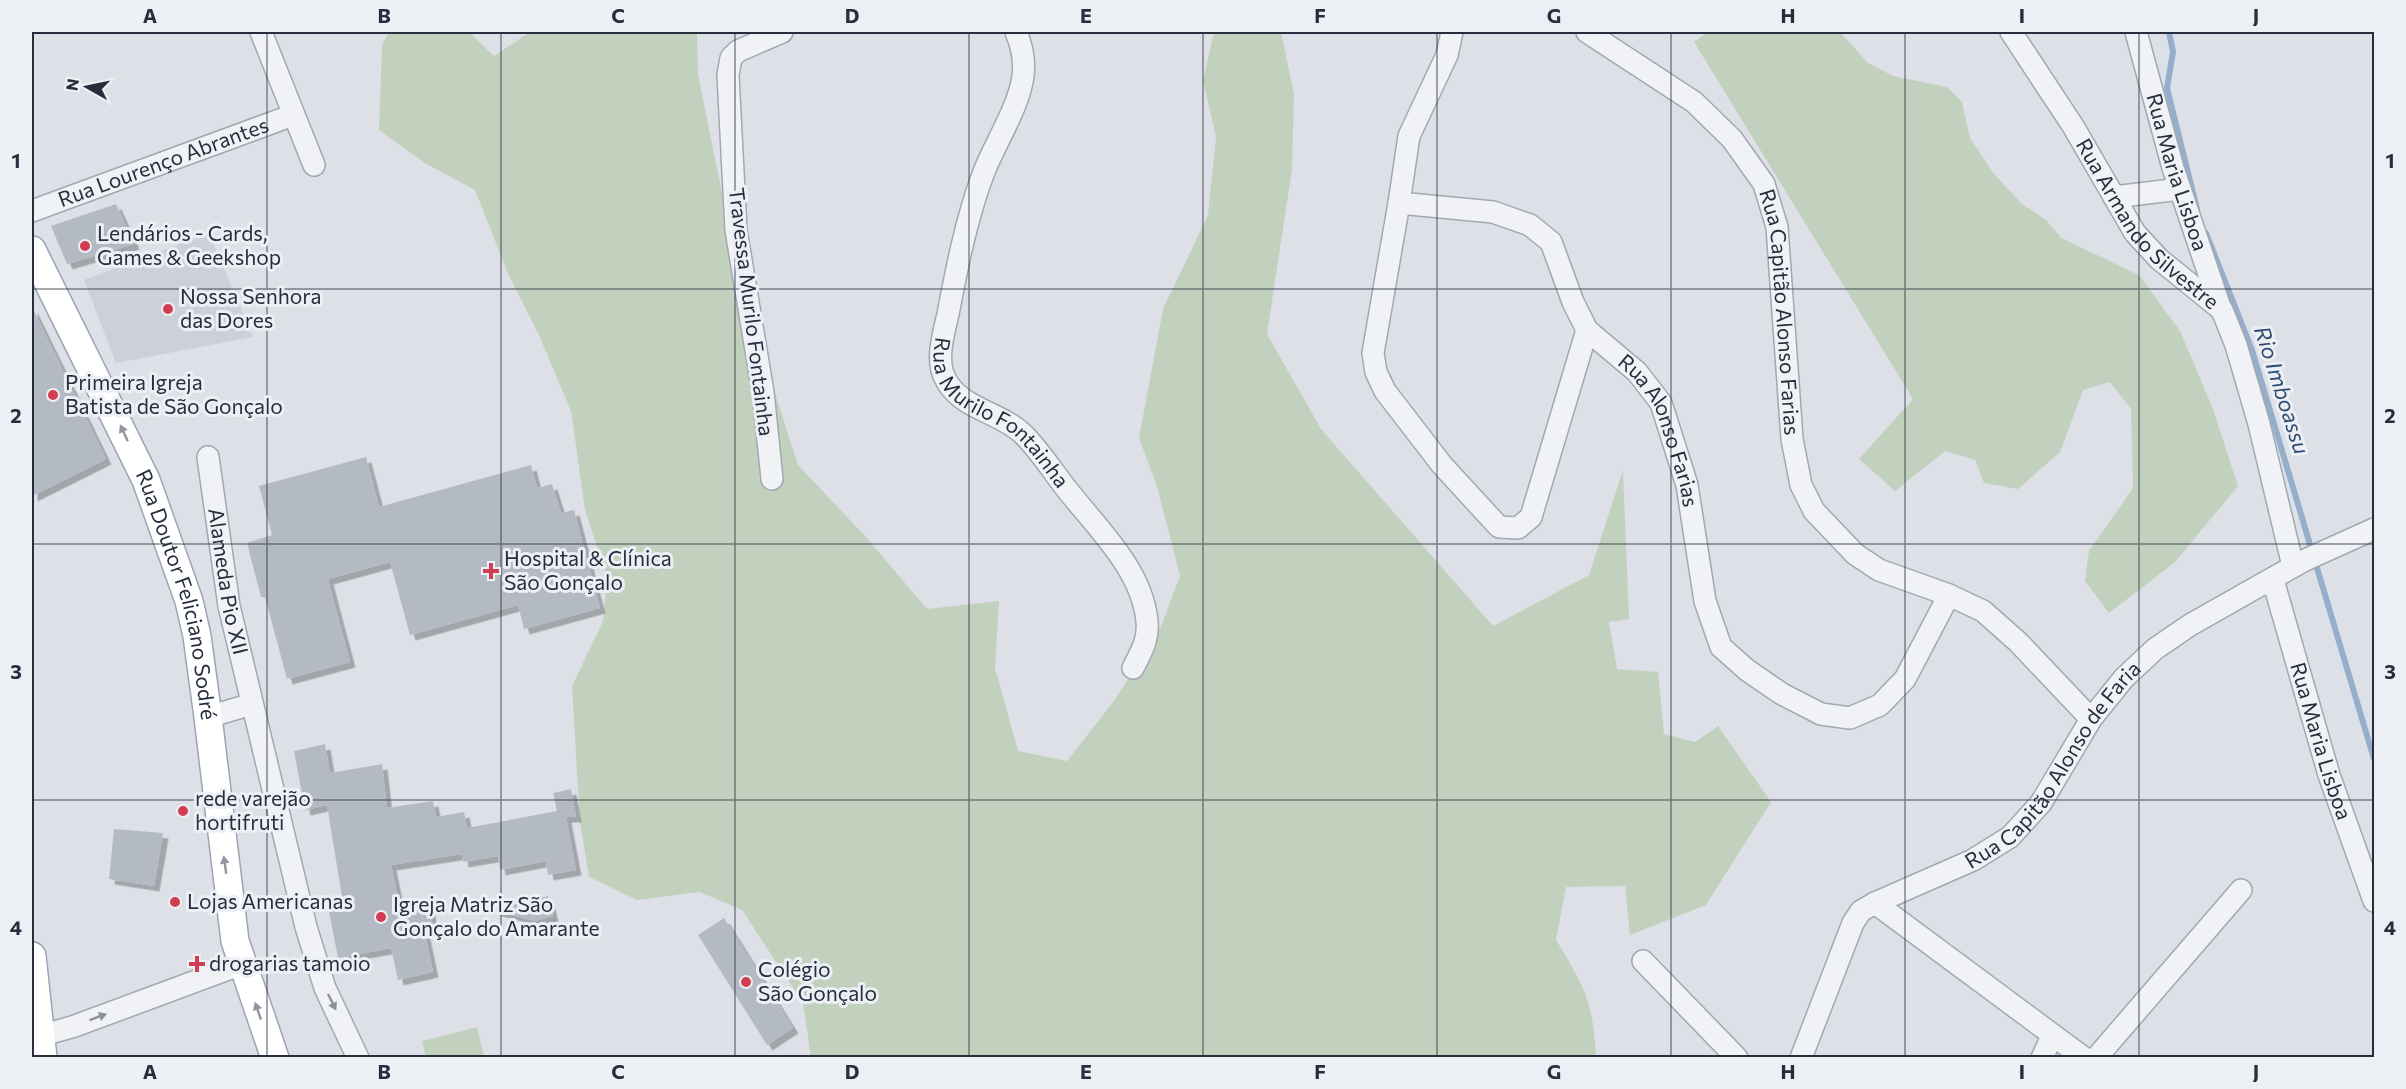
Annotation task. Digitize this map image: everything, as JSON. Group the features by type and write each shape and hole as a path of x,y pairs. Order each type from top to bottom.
{"main road":[{"name":"Rua Doutor Feliciano Sodré","path":"32,250 116,416 146,480 169,540 197,636 234,929 242,964 275,1058"},
{"path":"32,956 39,1044"}],"street":[{"path":"261,32 314,165"},
{"name":"Travessa Murilo Fontainha","path":"772,479 761,383 738,241 728,75 731,58 738,51 782,32"},
{"name":"Rua Murilo Fontainha","path":"1016,32 1022,46 1023,78 982,176 963,238 944,333 941,355 943,374 953,392 971,405 1001,418 1022,434 1118,552 1139,591 1148,620 1147,640 1132,668"},
{"path":"1452,32 1448,55 1409,136 1399,203 1493,212 1530,225 1551,242 1573,302 1587,330"},
{"name":"Rua Capitão Alonso Farias","path":"1587,32 1694,102 1732,139 1764,184 1778,227 1792,439 1801,485 1814,511 1855,554 1879,570 1949,596"},
{"name":"Rua Armando Silvestre","path":"2011,32 2073,126 2135,233 2159,259 2222,310 2236,345 2298,564"},
{"name":"Rua Maria Lisboa","path":"2136,32 2180,189 2222,310"},
{"name":"Rua Lourenço Abrantes","path":"32,211 293,115"},
{"path":"2114,197 2180,189"},
{"name":"Rua Alonso Farias","path":"1399,203 1373,353 1376,372 1385,391 1442,465 1499,527 1518,528 1531,517 1587,330 1637,372 1661,403 1687,485 1705,601 1721,647 1747,670 1782,694 1821,714 1850,718 1880,705 1905,679 1949,596"},
{"name":"Alameda Pio XII","path":"208,457 229,606 306,927 325,988 358,1058"},
{"name":"Rua Capitão Alonso de Faria","path":"1802,1058 1853,923 1862,911 1875,903 1973,860 2010,837 2041,803 2091,719 2124,678 2155,649 2190,625 2298,564 2374,529"},
{"name":"Rua Maria Lisboa","path":"2273,580 2330,775 2374,901"},
{"path":"1949,596 1983,611 2018,642 2091,719"},
{"path":"208,717 252,704"},
{"path":"2096,1058 2241,890"},
{"path":"1875,903 2084,1058"},
{"path":"1643,961 1737,1058"},
{"path":"39,1044 242,964"},
{"path":"2042,1058 2052,1036"}],"shaded area":[{"name":"Nossa Senhora das Dores","path":"209,233 253,337 116,363 84,280"}],"green space":[{"path":"389,32 469,32 494,56 530,32 697,32 698,74 741,287 798,465 866,537 927,609 999,601 995,668 1018,751 1067,761 1114,701 1160,629 1180,576 1157,486 1139,438 1163,309 1208,215 1216,137 1203,81 1214,32 1281,32 1294,94 1292,169 1267,334 1321,429 1493,626 1589,575 1623,470 1629,619 1609,622 1617,669 1658,672 1664,734 1695,742 1718,726 1771,802 1706,905 1630,935 1625,886 1566,887 1556,940 1586,996 1593,1022 1596,1057 811,1057 803,1003 742,910 700,892 637,900 589,877 580,822 572,686 603,621 607,578 585,510 571,411 538,333 509,276 475,190 425,163 379,130 382,45"},
{"path":"1708,32 1840,32 1868,63 1893,76 1947,87 1962,102 1970,138 1994,174 2022,204 2046,220 2061,238 2139,275 2180,331 2213,409 2238,486 2174,563 2109,613 2085,581 2089,551 2133,488 2131,409 2110,382 2083,390 2060,452 2018,489 1984,483 1975,460 1945,451 1895,491 1859,459 1913,399 1694,42"},
{"path":"477,1027 484,1057 426,1057 422,1041"}],"building":[{"path":"116,204 134,244 67,264 51,226"},
{"name":"Primeira Igreja Batista de São Gonçalo","path":"32,307 106,459 32,496"},
{"name":"Hospital & Clínica São Gonçalo","path":"366,457 379,507 531,465 537,488 552,484 561,513 574,510 600,608 524,629 518,605 410,635 390,562 328,579 350,662 287,679 265,597 261,597 247,543 272,535 259,486"},
{"path":"325,744 330,773 382,764 387,808 433,801 436,817 464,812 467,828 557,811 553,793 571,789 576,817 566,817 576,870 548,875 546,861 500,870 498,856 463,862 462,854 391,865 399,904 428,899 433,928 424,929 433,972 398,980 391,948 338,958 328,906 343,903 327,805 305,810 294,751"},
{"path":"114,829 163,833 154,886 109,879"},
{"path":"548,896 553,916 535,921 493,910"},
{"name":"Colégio São Gonçalo","path":"724,918 793,1028 767,1045 698,935"}],"waterway":[{"name":"Rio Imboassu","path":"2169,32 2173,52 2167,88 2197,209"},
{"name":"Rio Imboassu","path":"2206,233 2252,350 2374,759"}],"place":[{"name":"Lendários - Cards, Games & Geekshop","path":"85,246"},
{"name":"Nossa Senhora das Dores","path":"168,309"},
{"name":"Primeira Igreja Batista de São Gonçalo","path":"53,395"},
{"name":"Hospital & Clínica São Gonçalo","path":"491,571"},
{"name":"rede varejão hortifruti","path":"183,811"},
{"name":"Lojas Americanas","path":"175,902"},
{"name":"Igreja Matriz São Gonçalo do Amarante","path":"381,917"},
{"name":"drogarias tamoio","path":"197,964"},
{"name":"Colégio São Gonçalo","path":"746,982"}]}
